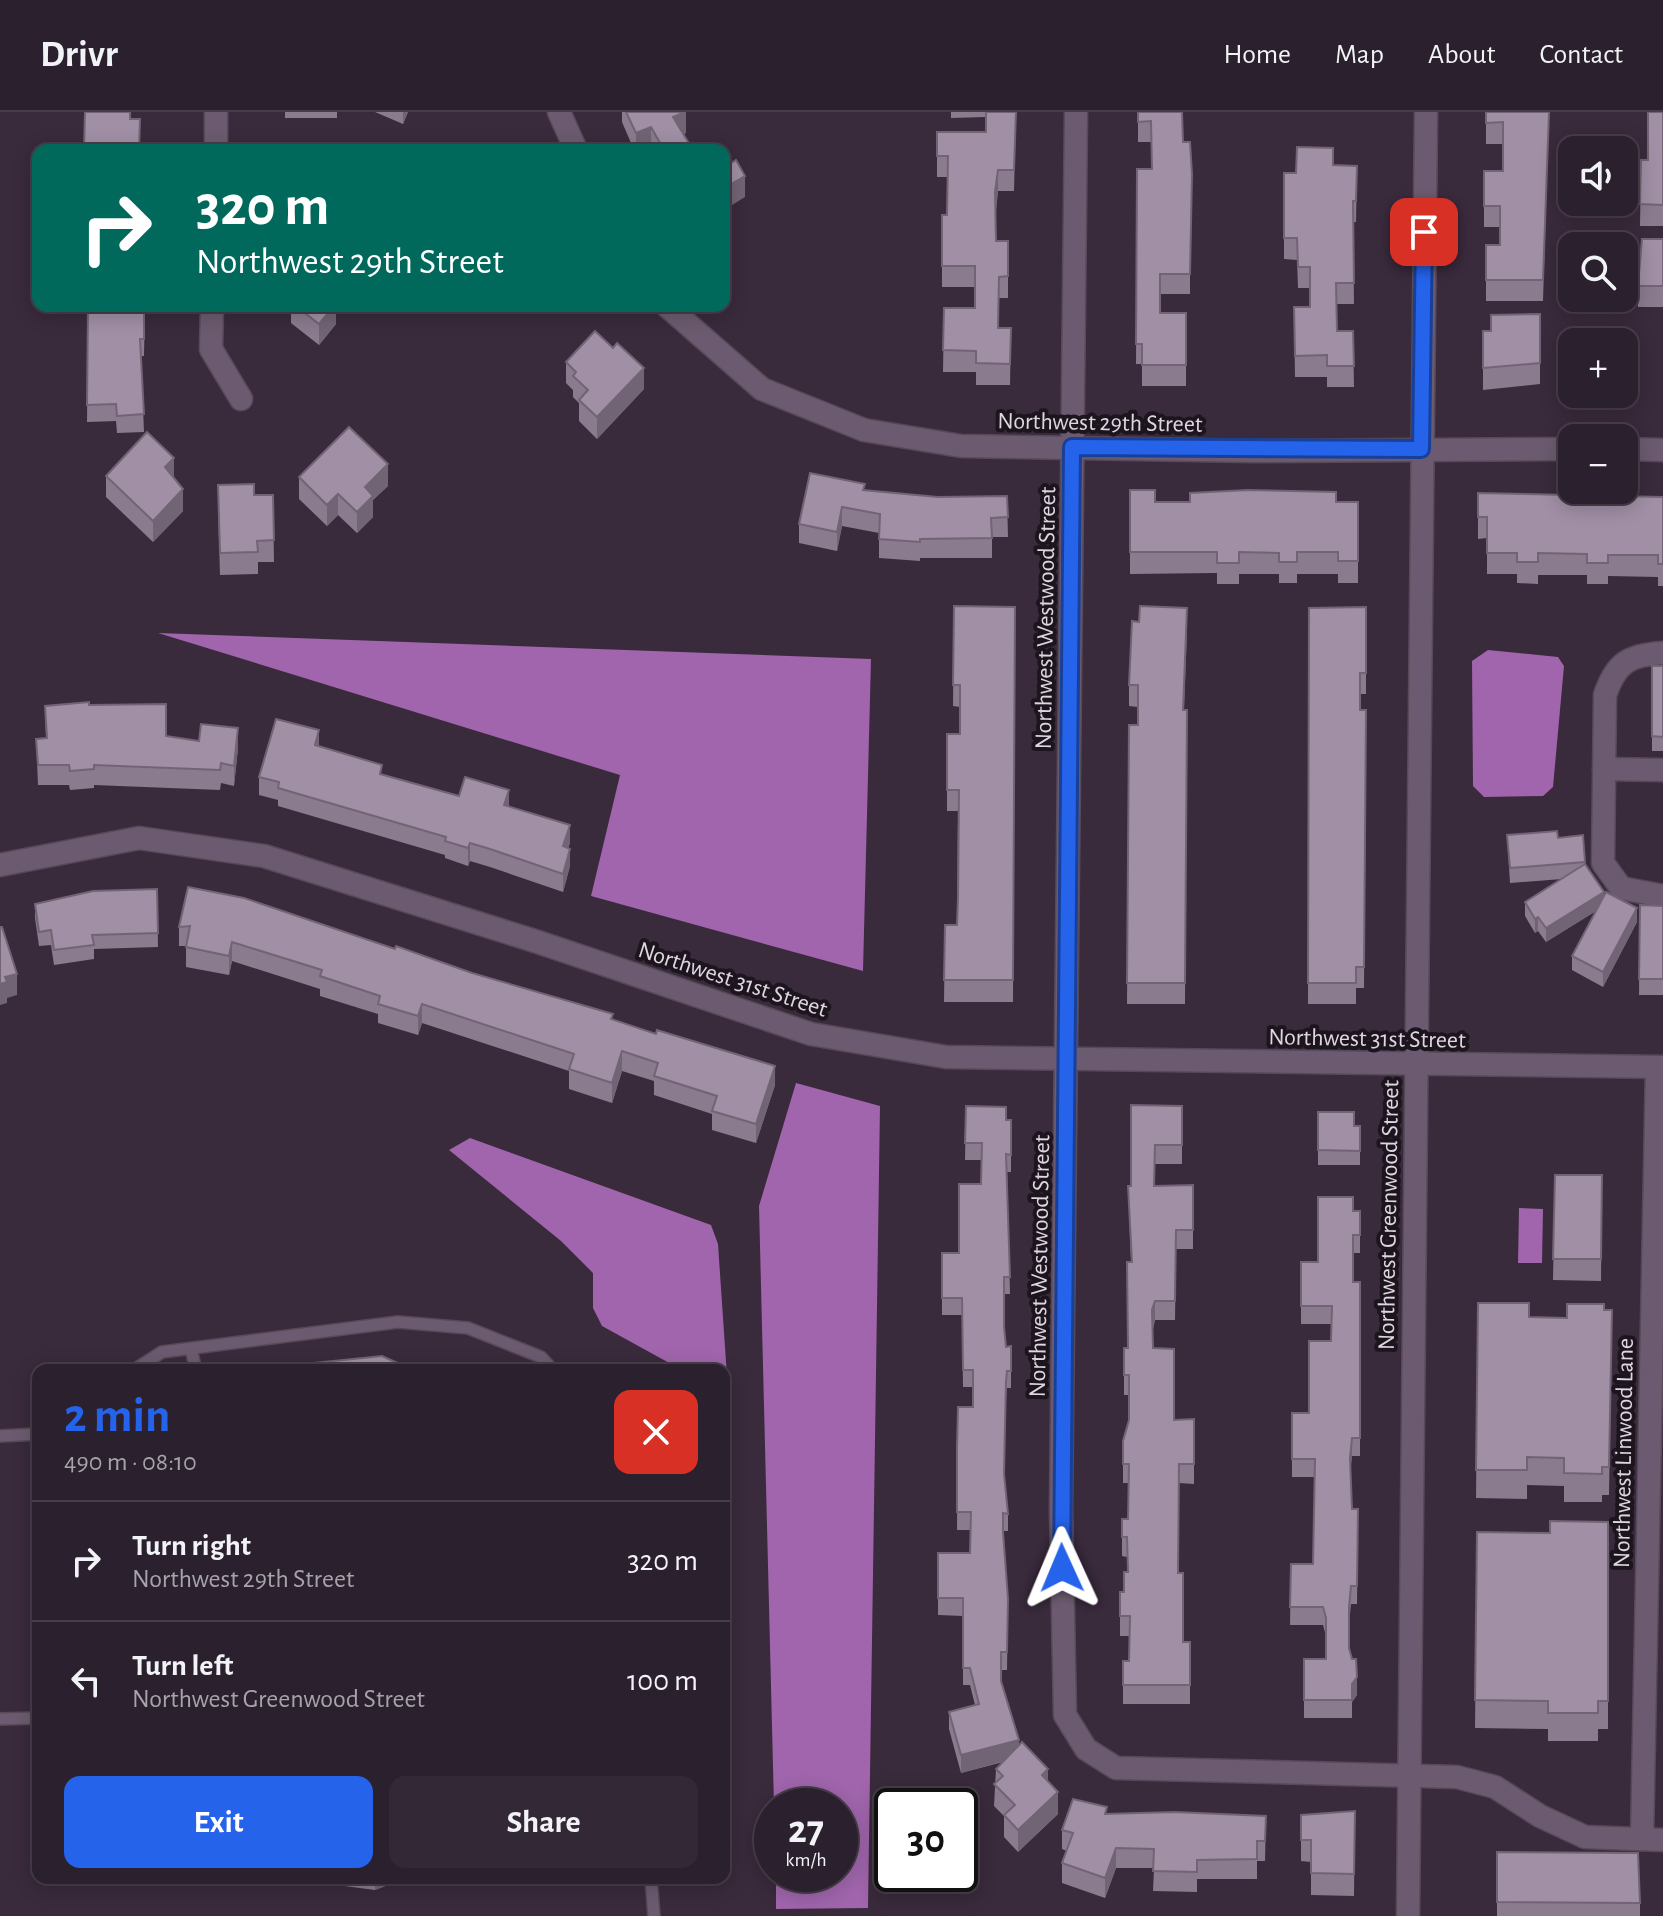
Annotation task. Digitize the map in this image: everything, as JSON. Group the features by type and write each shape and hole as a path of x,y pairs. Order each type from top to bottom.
{"street":[{"path":"216,112 216,144"},
{"path":"559,112 573,144"},
{"name":"Northwest Westwood Street","path":"1076,112 1061,1509 1065,1715 1086,1749 1116,1768 1457,1777 1495,1787 1540,1816 1585,1837 1652,1840"},
{"name":"Northwest Greenwood Street","path":"1408,1916 1426,112"},
{"path":"212,312 211,349 241,399"},
{"name":"Northwest 29th Street","path":"674,312 762,389 864,430 961,446 1558,449"},
{"path":"1638,449 1663,450"},
{"path":"1663,653 1635,657 1613,671 1605,695 1603,863 1621,888 1663,896"},
{"path":"1604,769 1663,770"},
{"name":"Northwest 31st Street","path":"0,865 139,838 264,856 535,941 811,1034 946,1057 1660,1067"},
{"name":"Northwest Linwood Lane","path":"1652,1840 1660,1067"}],"lane":[{"path":"143,1364 162,1352 398,1322 468,1328 541,1357 547,1364"},
{"path":"191,1349 195,1364"},
{"path":"0,1436 32,1434"},
{"path":"0,1719 32,1718"},
{"path":"651,1884 654,1916"}],"shaded area":[{"path":"158,633 871,659 863,971 591,896 620,775"},
{"path":"1488,650 1558,657 1564,666 1553,787 1543,796 1484,797 1473,786 1472,661"},
{"path":"796,1083 880,1106 868,1908 776,1909 776,1892 858,1892 858,1788 774,1788 759,1206"},
{"path":"470,1138 711,1225 718,1244 726,1364 671,1364 602,1326 593,1308 593,1273 561,1241 449,1150"},
{"path":"1519,1208 1543,1209 1542,1263 1518,1263"}],"building":[{"path":"85,112 130,112 130,119 140,119 139,144 84,144"},
{"path":"626,112 685,112 673,117 689,144 661,144 651,127 636,133"},
{"path":"986,112 1016,112 1014,170 998,170 995,192 996,241 1008,241 1008,276 999,277 998,328 1011,328 1010,364 976,363 976,351 943,350 944,308 975,308 975,266 942,266 942,215 947,215 948,156 937,156 937,132 986,132"},
{"path":"1138,112 1182,112 1183,142 1190,142 1190,274 1160,274 1160,313 1186,313 1186,365 1142,365 1142,344 1136,344 1137,169 1152,169 1151,121 1138,122"},
{"path":"1486,112 1549,112 1543,280 1486,280 1486,245 1500,245 1500,206 1484,206 1484,171 1503,171 1503,122 1486,123"},
{"path":"1648,112 1663,112 1663,205 1640,204 1641,160 1648,160"},
{"path":"1297,147 1333,148 1333,165 1357,166 1356,201 1353,201 1354,283 1336,283 1337,331 1353,331 1354,366 1327,366 1327,355 1295,356 1294,307 1310,307 1310,267 1298,267 1297,238 1284,238 1284,173 1296,173"},
{"path":"736,160 745,176 730,185 730,164"},
{"path":"1642,239 1663,239 1663,286 1638,286"},
{"path":"88,312 144,312 144,339 140,339 144,414 117,416 116,404 87,405"},
{"path":"304,312 329,312 319,324"},
{"path":"1540,314 1540,363 1483,368 1483,331 1491,331 1491,315"},
{"path":"595,331 613,348 617,343 644,368 597,417 579,400 588,390 573,376 576,372 566,362"},
{"path":"349,427 388,464 365,487 373,496 357,512 338,494 327,505 299,477"},
{"path":"147,432 174,458 165,467 183,489 153,521 106,476"},
{"path":"810,473 865,484 863,490 938,497 1007,496 1008,517 991,518 992,538 920,539 920,542 879,539 880,514 842,507 837,532 799,524"},
{"path":"254,484 254,495 273,495 274,540 257,541 258,552 220,553 218,485"},
{"path":"1130,490 1155,490 1155,502 1190,502 1190,493 1248,490 1336,492 1336,502 1358,502 1358,561 1338,561 1338,552 1297,552 1297,562 1279,562 1279,553 1239,552 1239,563 1217,563 1217,552 1130,552"},
{"path":"1478,493 1558,495 1558,504 1638,504 1638,496 1663,497 1663,564 1658,564 1658,555 1608,555 1608,563 1587,563 1587,554 1538,553 1538,562 1517,562 1517,553 1487,553 1487,517 1478,517"},
{"path":"954,606 1015,607 1013,980 944,980 945,925 957,925 958,898 959,790 947,790 947,734 960,734 960,685 953,685"},
{"path":"1140,606 1187,608 1183,710 1187,710 1185,983 1127,983 1129,725 1138,725 1138,685 1129,685 1132,621 1139,622"},
{"path":"1366,607 1366,673 1360,673 1360,710 1366,710 1364,967 1356,967 1356,983 1308,983 1309,608"},
{"path":"1652,666 1663,666 1663,737 1652,736"},
{"path":"89,702 89,705 166,704 166,736 199,741 201,724 238,728 234,766 221,763 220,770 94,765 94,769 70,771 69,765 38,765 36,739 47,738 45,706"},
{"path":"276,719 319,730 315,745 382,765 380,774 459,796 465,777 509,790 504,805 570,825 563,846 570,849 563,874 490,849 470,843 468,848 445,841 446,837 278,788 279,782 259,777"},
{"path":"1557,831 1558,838 1583,835 1585,862 1510,868 1507,835"},
{"path":"1585,864 1604,892 1546,928 1538,917 1535,919 1525,902"},
{"path":"188,887 244,898 395,949 396,946 472,973 613,1014 611,1019 656,1034 657,1030 775,1066 756,1124 712,1111 717,1096 654,1076 658,1063 622,1051 612,1083 569,1069 574,1054 422,1004 418,1016 378,1004 380,996 320,976 322,970 232,942 229,956 186,947 190,926 179,927"},
{"path":"157,889 158,933 92,935 94,945 54,950 51,930 39,932 35,904 93,891"},
{"path":"1606,892 1637,908 1603,972 1572,956"},
{"path":"1640,905 1663,906 1663,979 1639,979"},
{"path":"0,927 17,974 5,977 7,982 0,984"},
{"path":"1131,1105 1182,1106 1182,1145 1155,1145 1154,1186 1193,1185 1193,1230 1176,1230 1175,1301 1155,1301 1152,1310 1153,1348 1174,1349 1174,1420 1194,1419 1194,1464 1179,1464 1178,1573 1183,1573 1183,1642 1190,1642 1190,1685 1123,1685 1123,1661 1129,1661 1130,1616 1120,1616 1120,1592 1124,1592 1124,1572 1128,1572 1127,1537 1122,1537 1122,1519 1128,1519 1129,1464 1123,1464 1123,1441 1129,1420 1129,1375 1124,1375 1124,1348 1128,1348 1127,1262 1132,1262 1128,1186 1131,1186"},
{"path":"966,1106 1006,1107 1006,1120 1011,1120 1011,1155 1006,1154 1010,1277 1004,1277 1006,1347 1011,1346 1011,1371 1007,1371 1006,1381 1004,1474 1008,1514 1003,1513 1008,1599 1007,1652 1001,1652 1001,1681 1019,1740 961,1755 949,1712 979,1704 970,1668 963,1668 963,1598 938,1598 938,1553 970,1553 971,1512 957,1512 957,1447 958,1407 973,1407 973,1370 963,1370 962,1298 942,1298 942,1253 959,1253 959,1184 981,1184 982,1143 965,1143"},
{"path":"1318,1112 1354,1112 1354,1126 1360,1126 1360,1151 1318,1150"},
{"path":"1555,1175 1602,1175 1601,1259 1553,1259"},
{"path":"1318,1197 1353,1197 1353,1211 1360,1211 1360,1235 1353,1235 1353,1282 1360,1282 1360,1438 1352,1438 1350,1458 1352,1509 1358,1509 1357,1586 1351,1586 1349,1607 1349,1648 1352,1659 1356,1659 1357,1677 1352,1684 1352,1700 1304,1700 1304,1659 1326,1659 1326,1618 1323,1607 1290,1607 1291,1564 1313,1564 1315,1459 1292,1459 1292,1413 1309,1413 1309,1341 1331,1341 1332,1306 1301,1306 1301,1262 1318,1262"},
{"path":"1478,1303 1529,1303 1529,1317 1567,1318 1567,1304 1604,1304 1604,1310 1612,1310 1609,1467 1602,1467 1602,1474 1564,1473 1564,1458 1527,1457 1527,1470 1476,1470"},
{"path":"382,1356 400,1364 304,1364"},
{"path":"1550,1521 1608,1522 1608,1701 1598,1701 1598,1713 1548,1713 1548,1701 1475,1700 1477,1532 1550,1533"},
{"path":"1022,1742 1048,1769 1042,1775 1058,1792 1018,1830 1004,1815 1015,1805 994,1784 1003,1776 996,1769"},
{"path":"1073,1799 1107,1807 1105,1814 1175,1812 1266,1816 1265,1841 1257,1841 1257,1859 1197,1860 1197,1872 1153,1871 1154,1849 1116,1848 1105,1878 1062,1863 1073,1833 1062,1830"},
{"path":"1355,1811 1354,1874 1311,1873 1311,1840 1301,1840 1301,1815"},
{"path":"1497,1852 1638,1853 1640,1903 1497,1902"}],"route":[{"path":"1062,1568 1072,447 1254,451 1421,449 1424,232"}]}
